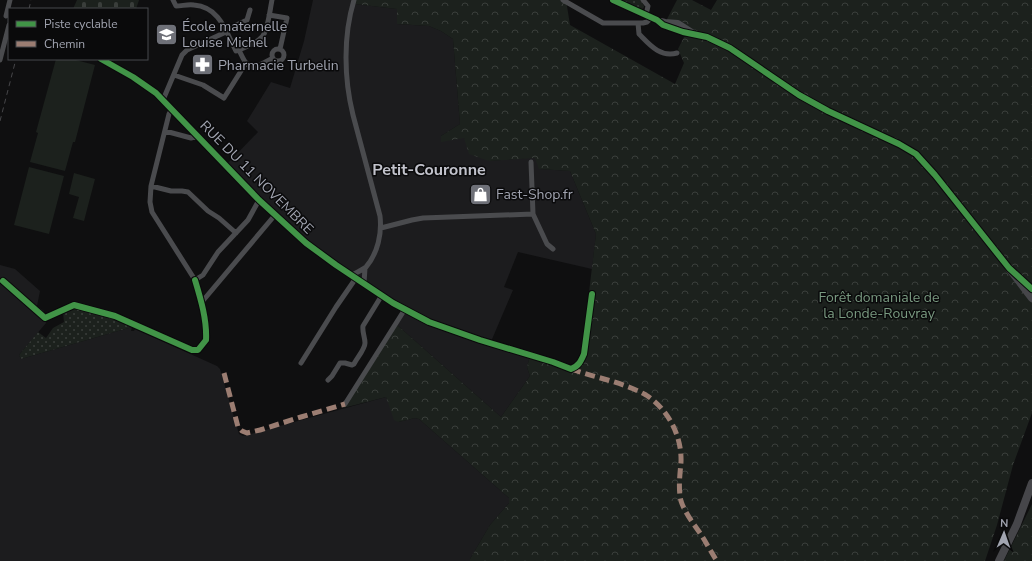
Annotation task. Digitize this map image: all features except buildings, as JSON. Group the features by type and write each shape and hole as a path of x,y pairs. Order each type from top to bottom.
{"highway":[{"path":"1009,268 1032,298"},
{"path":"999,561 1017,524 1032,484 1030,480 1032,475"}],"street":[{"path":"173,0 176,6 195,4 214,12 219,17 236,52 262,38 265,32 272,0"},
{"path":"301,363 354,276 365,268 372,258 380,235 380,216 353,115 347,84 347,44 349,23 354,0"},
{"path":"563,0 604,23 638,23 647,22 652,18"},
{"path":"613,0 652,18 665,22 678,23 696,34 707,37 730,48 799,95 828,111 900,144 916,154 935,175 1009,268 1032,289"},
{"path":"643,0 648,6 652,18"},
{"path":"164,100 182,55 187,50 247,20 250,10"},
{"path":"0,14 8,16"},
{"path":"269,15 287,18 280,49"},
{"path":"638,23 639,34 653,47 663,54 671,55 676,53"},
{"path":"0,60 8,29"},
{"path":"273,58 278,61 283,59 284,53 280,49"},
{"path":"273,58 272,54 274,50 280,49"},
{"path":"240,50 246,63 254,68 273,58"},
{"name":"RUE DU 11 NOVEMBRE","path":"103,60 133,77 164,100 259,200 306,243 336,265 394,303 429,322 480,340 572,368 576,367 584,354 592,294"},
{"path":"174,75 203,85 224,98 246,63"},
{"path":"3,281 45,318 74,306 115,316 192,350 198,350 206,340 207,331 195,280 152,212 150,202 151,186 169,114 172,109"},
{"path":"165,131 191,138 198,136"},
{"path":"531,162 533,214 547,244 553,249"},
{"path":"151,186 171,191 188,192 208,211 219,218 236,233"},
{"path":"195,280 203,275 218,252 248,220 259,200"},
{"path":"381,228 423,218 533,214"},
{"path":"201,303 275,215"},
{"path":"364,283 365,268"},
{"path":"328,380 340,363 354,364 365,342 362,329 363,326 382,295"},
{"path":"345,404 405,309"}],"shaded area":[{"path":"313,0 356,0 355,4 397,9 397,24 429,26 441,31 453,39 460,124 441,136 464,138 489,161 536,157 540,169 570,171 596,234 592,269 518,252 504,287 513,290 490,344 530,356 527,367 530,376 501,417 396,324 408,308 337,264 306,241 260,199 228,163 258,132 247,121 271,82 290,88 304,41"},
{"path":"0,265 15,269 40,291 37,306 44,311 41,315 46,323 19,355 21,359 132,327 131,331 134,331 135,329 217,366 220,369 239,434 243,436 386,397 398,422 415,418 419,419 509,498 509,503 490,525 470,561 0,561"}],"green space":[{"path":"77,0 139,0 136,8 73,8"},
{"name":"Forêt domaniale de la Londe-Rouvray","path":"356,0 566,0 570,25 675,84 684,63 678,49 684,37 699,32 676,20 666,21 677,0 692,0 711,10 717,0 1032,0 1032,413 1013,465 997,525 985,561 470,561 490,525 509,503 509,498 419,419 415,418 398,422 394,420 386,397 343,408 396,324 501,417 530,376 527,367 530,356 570,369 581,359 596,234 570,171 539,169 535,158 489,161 469,154 464,138 441,142 441,136 460,124 453,39 441,31 429,26 397,24 397,9 355,4"},
{"path":"621,0 640,0 644,7 642,10"},
{"path":"56,60 76,60 95,65 75,142 73,142 65,171 30,162 38,133 36,132"},
{"path":"29,167 64,176 49,234 14,225"},
{"path":"74,173 95,179 84,221 73,218 79,197 69,194"},
{"path":"71,308 117,319 133,326 21,359 19,355 38,332 46,338 53,328 64,322 63,312"},
{"path":"1032,504 1032,561 1004,561"}],"railway":[{"path":"29,8 31,0"},
{"path":"0,121 16,60"}],"marked path":[{"path":"571,369 619,383 646,395 667,415 676,433 681,452 679,487 681,501 687,514 717,561"},
{"path":"224,373 238,427 247,433 345,404"}],"cycle path":[{"path":"613,0 657,20 663,25 683,32 707,37 730,48 799,95 828,111 899,144 916,154 935,175 1009,268 1032,289"},
{"path":"103,60 133,77 156,93 259,200 306,243 393,303 429,322 571,369 578,365 584,354 592,294"},
{"path":"3,281 45,318 74,305 115,316 192,350 198,350 206,340 206,325 195,280"}],"place":[{"name":"École maternelle Louise Michel","path":"167,34"},
{"name":"Pharmacie Turbelin","path":"203,65"},
{"name":"Fast-Shop.fr","path":"481,194"}],"district":[{"name":"Petit-Couronne","path":"429,169"}]}
